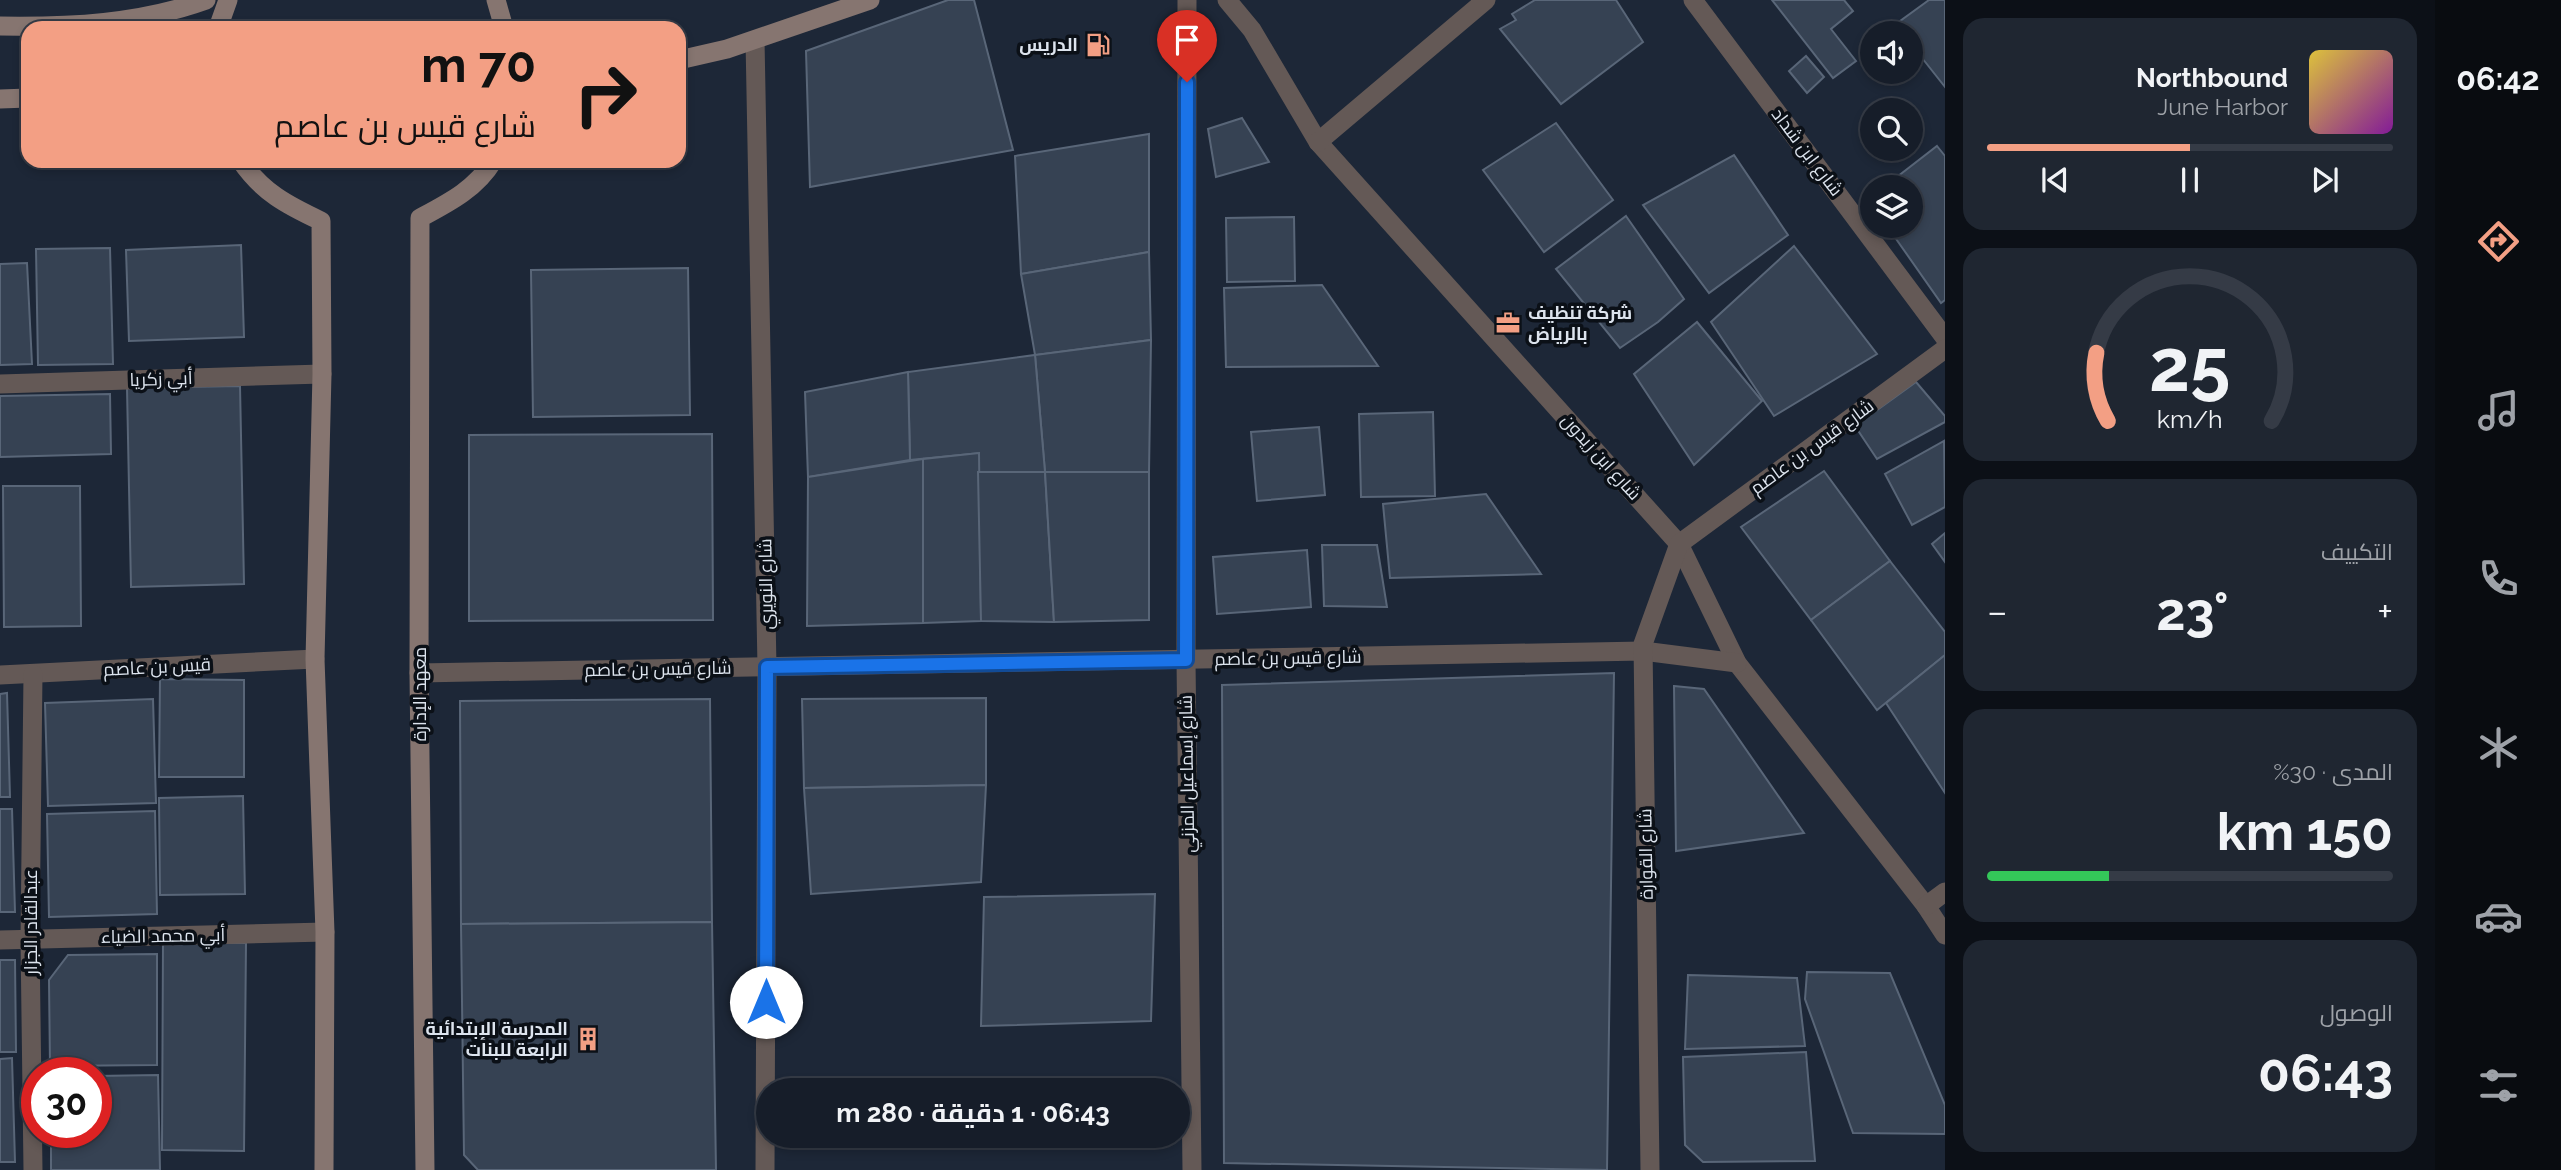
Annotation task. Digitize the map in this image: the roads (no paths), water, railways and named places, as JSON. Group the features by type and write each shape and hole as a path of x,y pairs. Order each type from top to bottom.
{"main road":[{"path":"121,21 206,0"},
{"path":"220,21 228,0"},
{"path":"496,0 502,21"},
{"path":"686,58 727,49 870,0"},
{"path":"0,26 21,26"},
{"path":"0,99 21,98"},
{"path":"246,168 253,179 285,204 321,221 322,374 315,659 325,932 323,1169"},
{"name":"معهد الإدارة","path":"425,1170 419,673 420,218 457,199 488,168"}],"street":[{"name":"شارع إسماعيل المزني","path":"1187,0 1186,660 1192,1170"},
{"name":"شارع ابن زيدون","path":"1227,0 1252,30 1318,142 1679,544 1737,663 1926,906 1945,935"},
{"path":"1318,142 1486,0"},
{"name":"شارع ابن شداد","path":"1693,0 1945,338"},
{"name":"شارع النويري","path":"755,40 767,667 765,1170"},
{"name":"شارع قيس بن عاصم","path":"1679,544 1945,349"},
{"name":"أبي زكريا","path":"0,384 322,374"},
{"name":"شارع القوارة","path":"1650,1170 1643,644 1679,544"},
{"name":"شارع قيس بن عاصم","path":"419,673 1643,651 1737,663"},
{"name":"قيس بن عاصم","path":"0,675 315,659"},
{"name":"عبدالقادر الجزار","path":"33,674 30,939 33,1170"},
{"path":"1926,906 1945,892"},
{"name":"أبي محمد الضياء","path":"0,940 325,932"}],"place":[{"name":"الدريس","path":"1098,45"},
{"name":"شركة تنظيف بالرياض","path":"1508,323"},
{"name":"المدرسة الإبتدائية الرابعة للبنات","path":"588,1039"}]}
